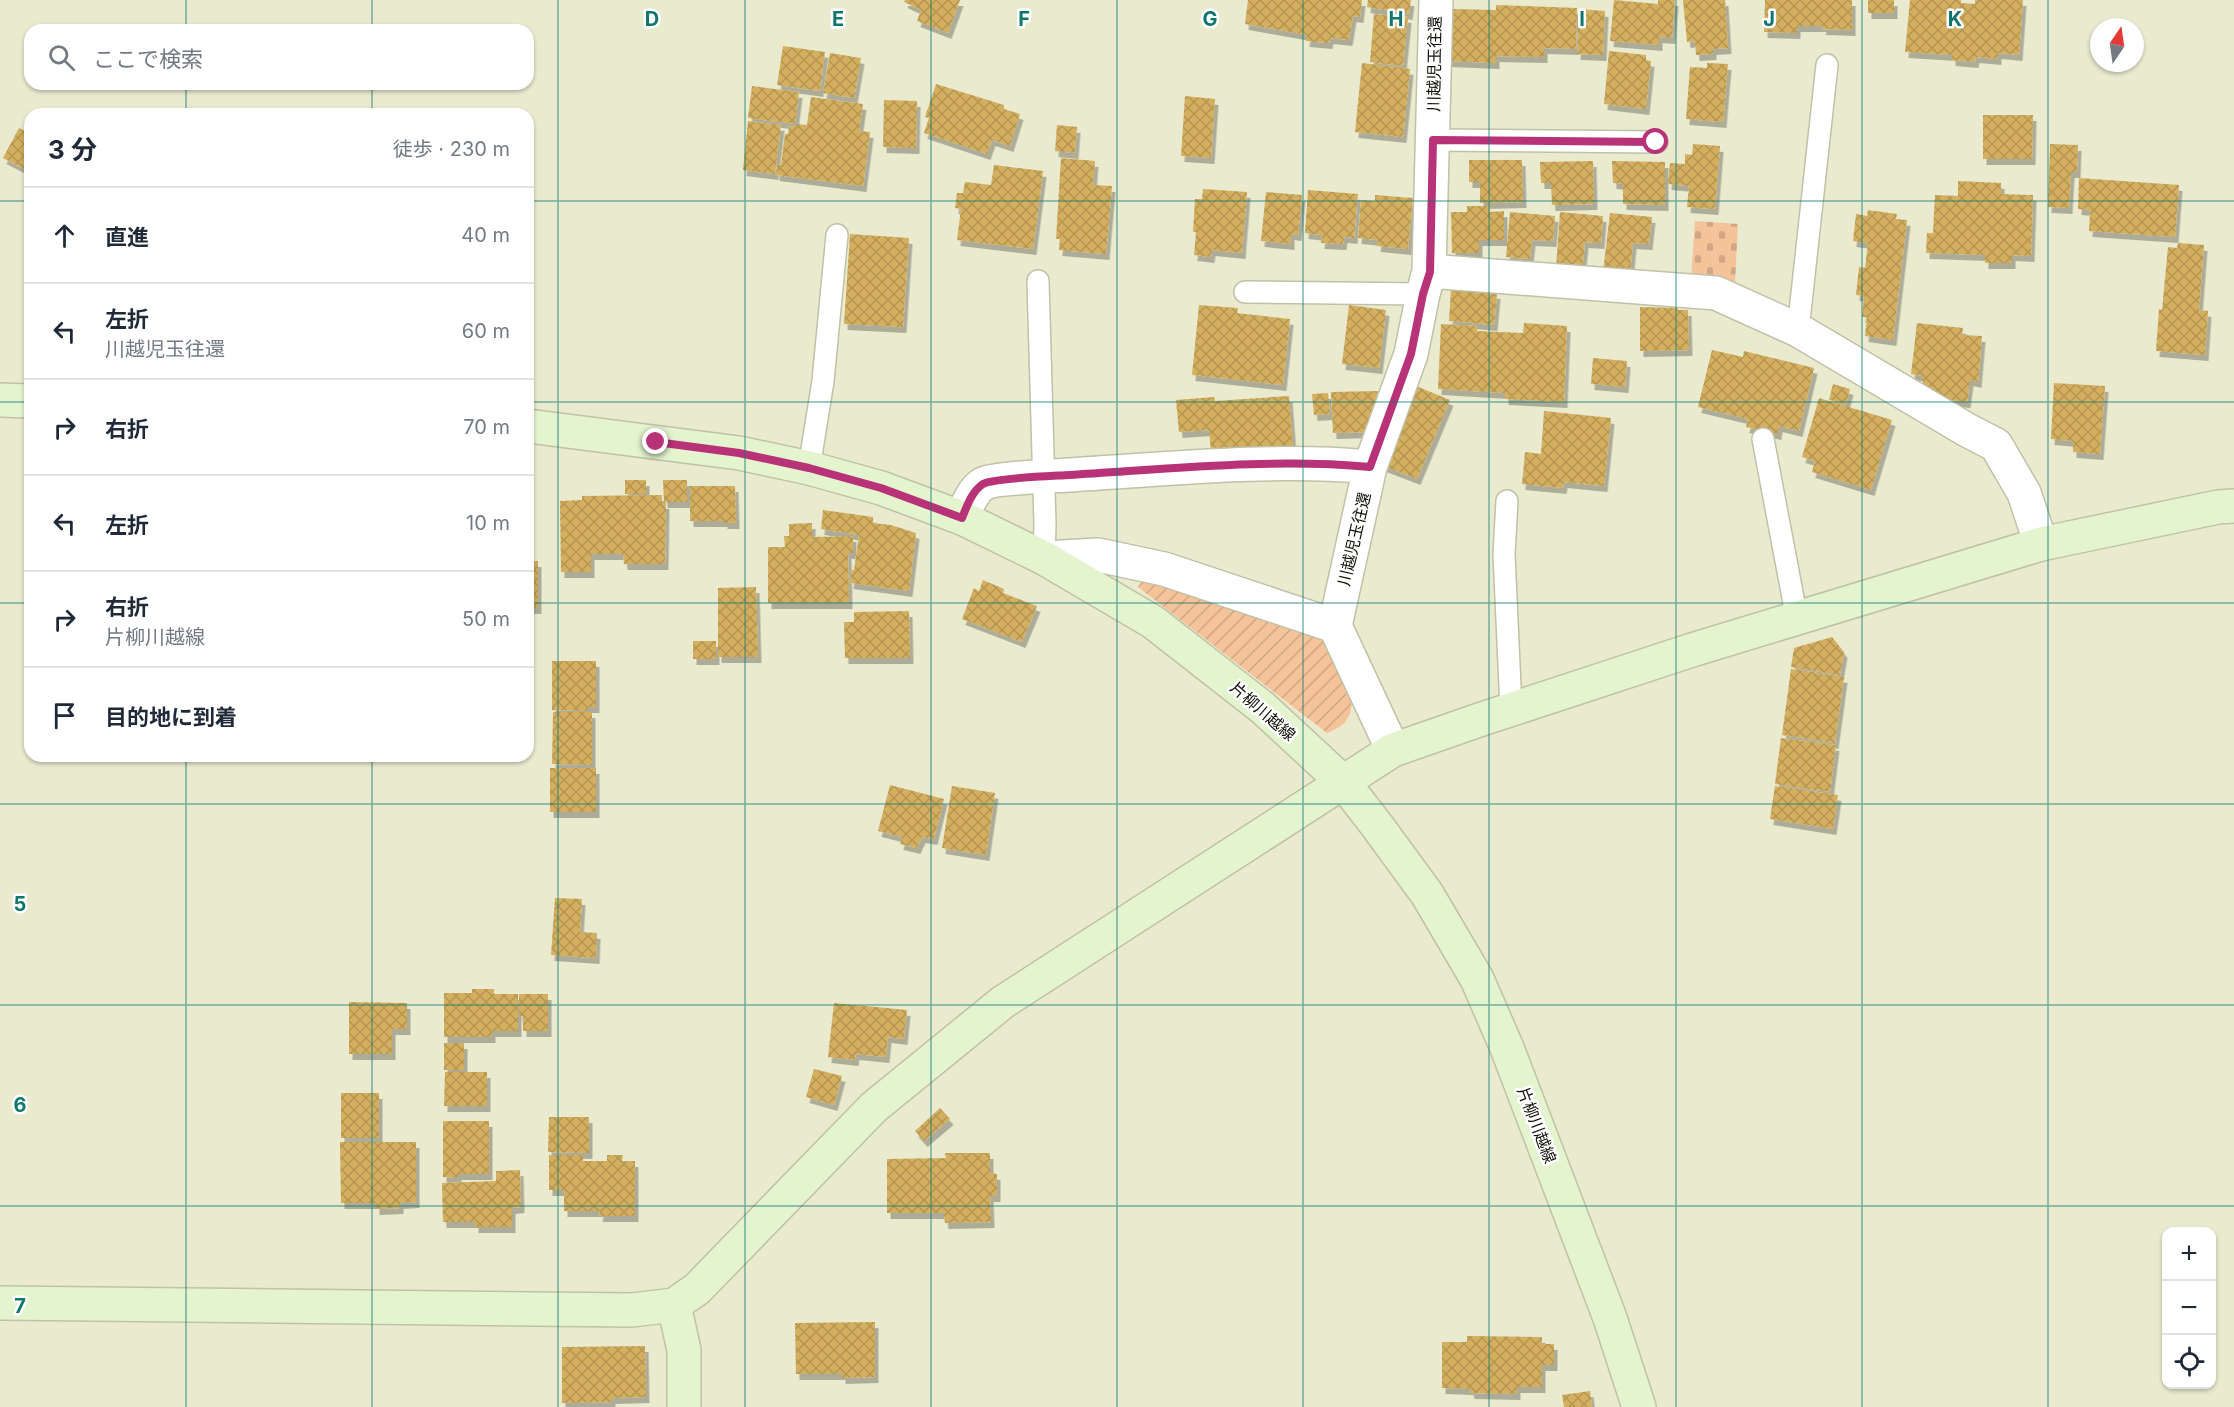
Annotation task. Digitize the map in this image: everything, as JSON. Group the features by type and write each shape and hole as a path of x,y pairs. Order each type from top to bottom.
{"street":[{"name":"川越児玉往還","path":"1335,626 1370,467 1411,354 1426,283 1433,140 1436,0"},
{"path":"1426,283 1716,293 1798,330 1966,430 1996,445 2024,493 2041,544"},
{"path":"0,400 24,401"},
{"name":"片柳川越線","path":"534,427 739,453 809,468 881,488 962,518 1044,558 1153,622 1263,708 1344,783 1378,826 1427,894 1477,979 1508,1047 1597,1285 1639,1407"},
{"path":"962,518 975,491 985,483 1044,476 1229,465 1328,464 1370,467"},
{"path":"0,1303 632,1310 674,1305 697,1289 874,1107 1002,1002 1393,750 1511,709 2041,544 2218,507 2234,506"},
{"path":"1044,558 1098,555 1164,569 1335,626 1393,750"},
{"path":"674,1305 684,1350 684,1407"}],"lane":[{"path":"1798,330 1827,65"},
{"path":"1433,140 1656,142"},
{"path":"809,468 823,381 837,236"},
{"path":"1038,281 1044,558"},
{"path":"1245,292 1426,283"},
{"path":"1763,440 1797,619"},
{"path":"1507,501 1504,554 1511,709"}],"green space":[{"path":"1695,221 1738,224 1735,283 1691,280"},
{"path":"1144,578 1329,639 1350,692 1349,716 1341,726 1327,733 1138,587"}],"building":[{"path":"905,0 960,0 948,33 917,21 921,10 904,2"},
{"path":"1248,0 1362,0 1360,17 1353,16 1349,40 1330,38 1329,43 1306,41 1307,35 1245,24"},
{"path":"1368,0 1411,0 1409,14 1367,7"},
{"path":"1614,0 1658,4 1658,0 1675,0 1672,38 1659,37 1659,45 1610,41"},
{"path":"1683,0 1725,0 1728,48 1713,49 1713,54 1696,55 1695,41 1687,42"},
{"path":"1765,0 1852,0 1852,30 1822,29 1823,26 1797,26 1797,33 1764,32"},
{"path":"1868,0 1894,0 1894,13 1868,13"},
{"path":"1910,0 1961,0 1961,3 1975,4 1975,0 2023,0 2019,55 1998,53 1998,59 1976,57 1975,62 1952,60 1952,55 1905,52"},
{"path":"1496,5 1577,8 1576,49 1544,48 1544,57 1496,56 1496,63 1447,61 1447,41 1452,41 1453,9 1496,10"},
{"path":"1579,9 1605,11 1603,55 1577,54"},
{"path":"1374,14 1408,17 1403,66 1370,62"},
{"path":"783,46 825,52 820,91 777,85"},
{"path":"1609,51 1646,55 1646,60 1651,61 1646,109 1604,104"},
{"path":"830,53 861,58 854,98 823,93"},
{"path":"1362,63 1410,69 1403,137 1355,132"},
{"path":"1707,63 1728,64 1723,122 1686,119 1690,67 1707,68"},
{"path":"936,84 1004,105 1004,109 1020,114 1010,146 992,140 987,154 924,133 929,118 925,117"},
{"path":"752,86 799,92 795,124 748,118"},
{"path":"1185,96 1215,99 1211,158 1181,156"},
{"path":"811,97 863,104 859,131 870,132 863,186 776,175 777,164 781,165 785,134 788,134 789,126 807,125"},
{"path":"884,100 917,101 916,148 883,147"},
{"path":"1983,115 2033,115 2032,159 1983,159"},
{"path":"748,121 781,125 775,174 743,170"},
{"path":"1057,125 1077,127 1075,153 1055,151"},
{"path":"19,128 24,131 24,169 3,158"},
{"path":"1693,144 1720,146 1715,209 1687,207 1689,186 1668,184 1670,163 1685,164 1685,154 1692,155"},
{"path":"2050,144 2078,145 2077,172 2071,172 2069,208 2048,207"},
{"path":"1061,158 1095,161 1093,185 1112,186 1106,254 1059,250 1060,239 1056,239"},
{"path":"1469,160 1522,160 1523,202 1480,203 1480,182 1469,182"},
{"path":"1593,161 1594,204 1552,205 1551,183 1541,183 1540,162"},
{"path":"1612,161 1665,162 1665,205 1623,204 1623,184 1613,183"},
{"path":"994,165 1043,171 1033,249 957,240 961,209 955,208 957,193 963,193 965,182 991,185"},
{"path":"2079,178 2179,185 2175,237 2089,231 2090,210 2078,209"},
{"path":"1958,181 2001,183 2001,194 2033,195 2031,256 2012,255 2012,263 1985,263 1985,255 1926,253 1927,233 1933,233 1935,195 1958,196"},
{"path":"1203,189 1247,192 1242,253 1212,250 1211,257 1194,255 1195,199 1202,199"},
{"path":"1308,190 1358,194 1354,238 1344,237 1343,244 1321,243 1322,235 1305,233"},
{"path":"1266,192 1302,195 1298,235 1291,234 1291,244 1261,241"},
{"path":"1375,195 1413,198 1408,249 1377,246 1378,240 1358,238 1361,200 1375,201"},
{"path":"1467,206 1490,206 1490,212 1504,211 1504,240 1479,240 1479,253 1452,253 1451,212 1467,212"},
{"path":"1868,210 1897,214 1896,219 1907,220 1893,340 1865,336 1867,317 1862,317 1864,296 1856,295 1859,267 1865,268 1868,243 1853,241 1856,214 1867,216"},
{"path":"1510,212 1555,216 1553,241 1532,240 1530,259 1506,257"},
{"path":"1560,212 1603,216 1601,243 1585,242 1582,270 1556,268"},
{"path":"1610,213 1652,217 1649,244 1633,243 1630,274 1603,272"},
{"path":"850,234 909,238 903,327 844,324"},
{"path":"2178,243 2204,245 2199,310 2208,311 2205,355 2156,351 2159,309 2162,310 2168,247 2177,248"},
{"path":"1451,289 1497,293 1494,325 1449,321"},
{"path":"1199,305 1238,308 1237,313 1290,319 1283,385 1192,375"},
{"path":"1349,305 1386,310 1379,368 1342,364"},
{"path":"1640,307 1688,310 1689,350 1640,351"},
{"path":"1524,323 1567,326 1564,402 1505,399 1505,393 1438,389 1441,324 1477,326 1477,331 1523,333"},
{"path":"1917,323 1963,328 1962,335 1982,336 1978,382 1970,380 1967,402 1948,400 1923,384 1923,376 1911,374"},
{"path":"1712,350 1743,357 1744,351 1814,368 1799,431 1779,426 1778,434 1746,427 1748,419 1698,407"},
{"path":"1593,358 1627,361 1625,387 1591,384"},
{"path":"2054,383 2105,386 2100,454 2073,452 2073,441 2051,439"},
{"path":"1833,384 1850,389 1846,404 1829,400"},
{"path":"1416,386 1450,400 1417,479 1383,466"},
{"path":"1378,391 1367,432 1333,433 1331,392"},
{"path":"1328,393 1330,414 1314,415 1312,394"},
{"path":"1289,396 1293,447 1211,452 1209,430 1179,432 1176,400 1214,397 1215,401"},
{"path":"1819,398 1892,420 1871,490 1812,472 1815,461 1802,457"},
{"path":"1544,411 1611,418 1604,486 1564,482 1563,488 1522,484 1525,452 1541,454"},
{"path":"625,480 646,480 646,494 625,494"},
{"path":"663,480 687,480 687,502 664,502"},
{"path":"690,486 735,486 736,523 690,521"},
{"path":"662,495 662,503 666,503 665,564 624,564 623,554 591,554 591,572 561,572 560,501 582,500 582,496"},
{"path":"823,510 873,517 873,523 891,525 916,533 909,591 850,583 859,535 821,529"},
{"path":"812,523 812,537 853,536 853,553 848,553 849,603 768,603 768,547 785,547 784,536 789,536 789,524"},
{"path":"534,561 538,561 538,608 534,608"},
{"path":"983,580 1004,589 1003,593 1037,606 1022,642 962,619 974,588 979,591"},
{"path":"756,587 758,657 718,657 718,588"},
{"path":"909,611 910,658 845,658 844,622 854,622 854,612"},
{"path":"1832,637 1844,652 1840,675 1791,667 1794,648"},
{"path":"693,641 716,641 716,659 693,659"},
{"path":"552,661 596,661 596,707 588,707 588,711 552,710"},
{"path":"1791,669 1844,677 1835,743 1782,735"},
{"path":"553,712 592,712 592,765 552,764"},
{"path":"1781,738 1836,745 1830,792 1775,784"},
{"path":"550,768 596,768 596,812 550,812"},
{"path":"890,785 944,799 934,839 922,837 917,848 900,844 902,837 878,831"},
{"path":"952,786 995,793 986,855 942,848"},
{"path":"1775,786 1838,795 1833,829 1770,819"},
{"path":"555,898 582,899 580,932 597,933 596,958 551,955"},
{"path":"472,989 494,989 494,994 518,994 518,1031 492,1031 492,1037 444,1037 444,993 472,993"},
{"path":"519,994 548,994 548,1031 523,1031 523,1016 519,1016"},
{"path":"349,1002 407,1003 407,1029 392,1029 392,1054 349,1054"},
{"path":"834,1003 907,1010 904,1039 888,1037 886,1057 856,1054 855,1060 828,1057"},
{"path":"444,1043 464,1043 464,1070 444,1070"},
{"path":"814,1069 842,1076 834,1105 806,1097"},
{"path":"445,1072 487,1072 487,1106 444,1106"},
{"path":"341,1093 379,1093 379,1138 341,1138"},
{"path":"940,1108 950,1119 924,1141 915,1131"},
{"path":"549,1117 589,1117 589,1153 548,1152"},
{"path":"443,1121 489,1121 489,1174 458,1174 458,1178 443,1177"},
{"path":"340,1142 416,1142 416,1202 400,1203 400,1208 376,1209 376,1203 341,1203"},
{"path":"945,1153 990,1153 990,1173 997,1174 997,1196 990,1196 991,1222 945,1223 944,1213 887,1213 887,1159 946,1158"},
{"path":"549,1155 583,1155 583,1161 607,1161 607,1155 623,1155 622,1161 635,1161 635,1216 599,1216 600,1211 564,1211 564,1190 549,1190"},
{"path":"520,1170 521,1207 512,1208 512,1227 475,1227 475,1222 443,1222 442,1183 496,1181 496,1171"},
{"path":"875,1322 875,1377 842,1378 842,1374 796,1374 795,1323"},
{"path":"1467,1336 1542,1337 1542,1344 1554,1344 1554,1365 1542,1365 1542,1387 1517,1387 1517,1394 1471,1393 1470,1389 1442,1388 1442,1342 1467,1342"},
{"path":"645,1346 646,1397 612,1398 612,1402 562,1403 562,1347"},
{"path":"1590,1391 1592,1407 1564,1407 1562,1395"}],"route":[{"path":"656,442 739,453 809,468 881,488 962,518 975,491 985,483 1044,476 1229,465 1328,464 1370,467 1411,354 1423,294 1430,272 1433,140 1656,142"}]}
